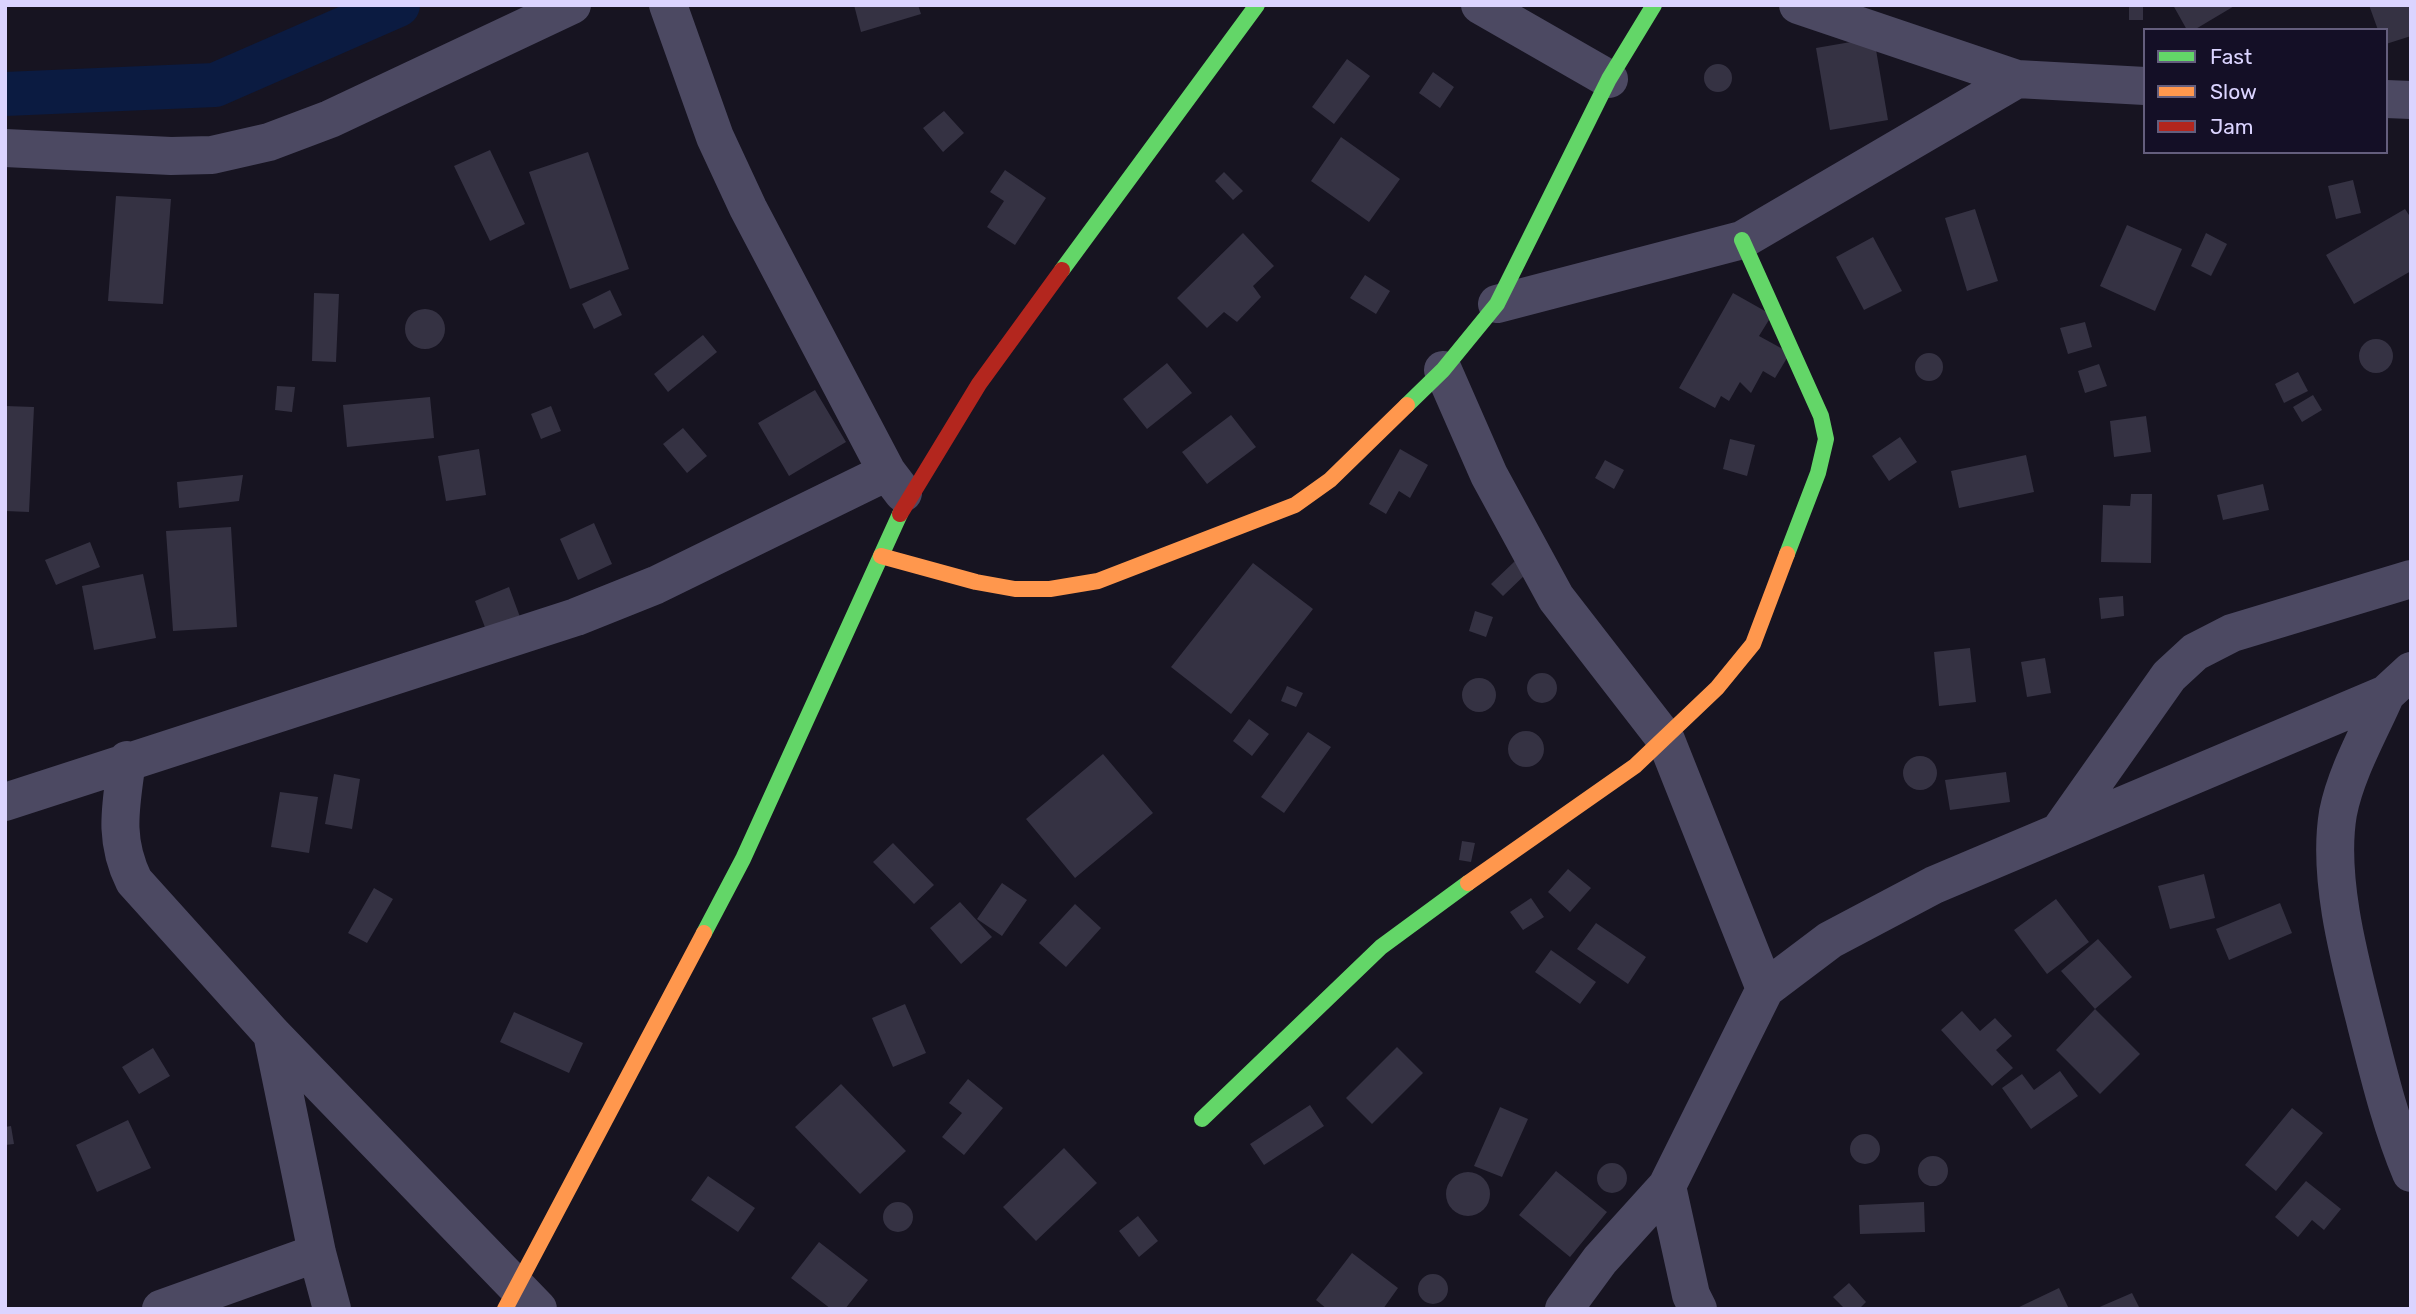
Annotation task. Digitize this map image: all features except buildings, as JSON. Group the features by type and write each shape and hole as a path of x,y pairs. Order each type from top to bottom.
{"street":[{"path":"5,148 171,156 212,155 269,142 330,119 572,5"},
{"path":"668,5 715,137 748,208 897,485"},
{"path":"127,760 119,831 122,858 134,881 519,1301 743,859 881,555 897,485 979,384 1257,5"},
{"path":"1480,5 1609,79"},
{"path":"881,555 1002,586 1035,590 1098,581 1295,505 1330,480 1443,370 1497,304 1609,79 1654,5"},
{"path":"1798,5 2017,79 2143,86"},
{"path":"1497,304 1742,240 2017,79"},
{"path":"2388,99 2411,100"},
{"path":"1202,1119 1367,960 1401,932 1547,828 1588,804 1666,740 1736,667 1753,644 1818,473 1826,439 1821,416 1742,240"},
{"path":"1443,370 1489,475 1556,598 1666,740 1765,989"},
{"path":"5,802 127,760 467,655 576,617 897,485"},
{"path":"2059,832 2169,676 2195,652 2232,633 2411,579"},
{"path":"1564,1309 1600,1260 1667,1186 1765,989 1830,940 1934,885 2399,682"},
{"path":"2399,682 2347,785 2338,814 2337,879 2348,954 2385,1102 2411,1173"},
{"path":"272,1034 317,1253 332,1309"},
{"path":"1667,1186 1691,1295 1698,1309"},
{"path":"161,1309 317,1253"}],"waterway":[{"path":"5,94 215,85 398,5"}],"traffic: fast":[{"path":"1062,270 1257,5"},
{"path":"1407,405 1443,370 1497,304 1609,79 1654,5"},
{"path":"1742,240 1821,416 1826,439 1818,473 1787,554"},
{"path":"704,933 743,859 900,514"},
{"path":"1202,1119 1381,947 1468,883"}],"traffic: slow":[{"path":"881,556 976,582 1015,589 1050,589 1098,581 1295,505 1330,480 1407,405"},
{"path":"1468,883 1635,766 1717,688 1753,644 1787,554"},
{"path":"505,1309 704,933"}],"traffic: jam":[{"path":"900,514 979,384 1062,270"}]}
